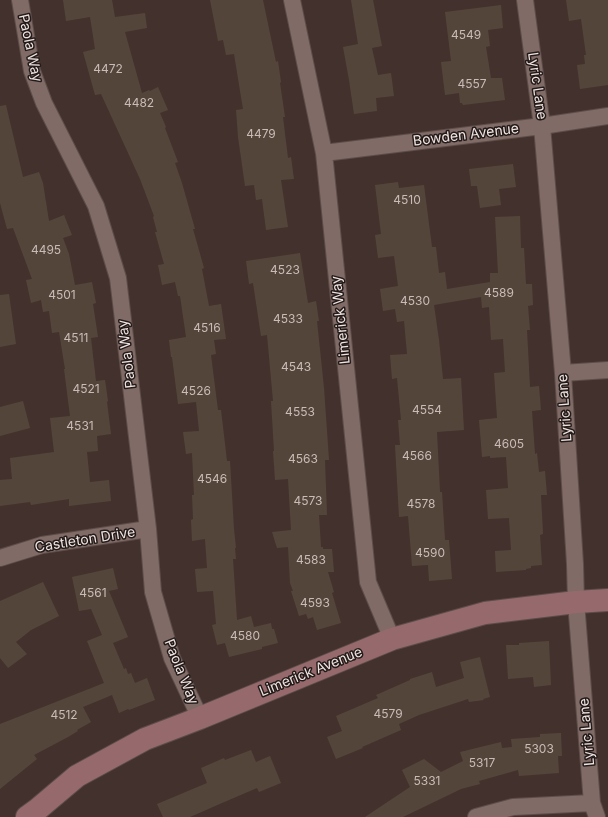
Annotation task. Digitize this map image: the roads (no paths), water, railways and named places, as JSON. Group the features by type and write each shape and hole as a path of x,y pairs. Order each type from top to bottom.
{"main road":[{"name":"Limerick Avenue","path":"32,813 77,776 145,739 392,639 485,613 576,602 608,600"}],"street":[{"name":"Paola Way","path":"20,0 32,71 41,97 96,206 118,278 148,529 153,592 172,658 200,718"},
{"name":"Limerick Way","path":"292,0 324,153 368,582 392,639"},
{"name":"Lyric Lane","path":"525,0 542,126 563,373 576,602 595,810"},
{"name":"Bowden Avenue","path":"324,153 542,126 608,116"},
{"path":"563,373 608,370"},
{"name":"Castleton Drive","path":"0,558 42,545 148,529"},
{"path":"476,817 513,807 595,810"}]}
